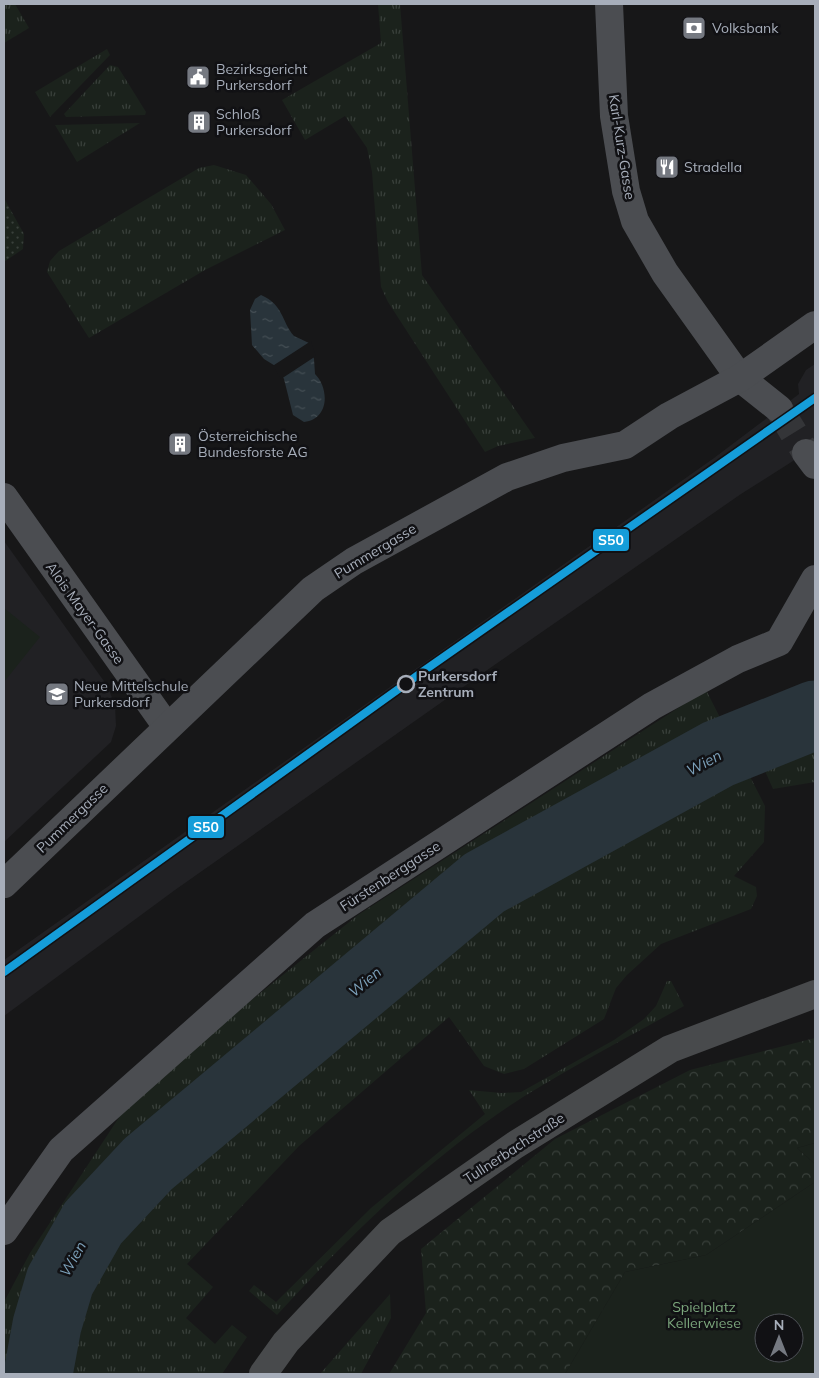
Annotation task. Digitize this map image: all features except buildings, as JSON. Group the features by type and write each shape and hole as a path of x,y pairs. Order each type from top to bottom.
{"main road":[{"name":"Tullnerbachstraße","path":"263,1374 286,1342 390,1232 515,1145 670,1049 815,994"}],"street":[{"name":"Karl-Kurz-Gasse","path":"609,4 614,116 626,191 634,221 665,273 740,378"},
{"name":"Pummergasse","path":"4,884 313,589 354,561 508,477 563,458 625,444 677,412 740,378 815,325"},
{"path":"740,378 779,408"},
{"name":"Alois Mayer-Gasse","path":"4,498 167,727"},
{"name":"Fürstenberggasse","path":"4,1231 61,1150 315,925 652,706 738,659 779,642 815,579"}],"shaded area":[{"path":"815,364 815,447 741,494 493,666 175,890 4,1016 4,960 714,458 799,394 798,384 806,370"},
{"name":"Neue Mittelschule Purkersdorf","path":"4,541 106,684 115,704 116,726 111,742 4,842"}],"green space":[{"path":"4,4 15,4 29,28 4,43"},
{"path":"378,4 400,4 422,275 535,438 498,446 485,452 388,302 381,287 372,172 367,148 345,116 305,140 282,100 381,43"},
{"path":"107,49 110,55 50,117 35,92"},
{"path":"110,65 118,67 146,112 145,115 66,117 64,114"},
{"path":"140,123 77,162 55,125"},
{"path":"214,165 246,175 271,204 285,230 205,270 89,338 47,272 50,261 59,251 199,168"},
{"path":"4,198 24,234 23,249 4,262"},
{"path":"4,608 40,637 4,682"},
{"path":"815,686 815,782 773,789 741,717"},
{"path":"706,690 765,806 764,842 734,876 756,887 757,896 751,909 661,944 627,975 616,988 604,1019 524,1069 504,1074 484,1066 449,1017 299,1146 187,1264 213,1287 186,1318 215,1344 232,1325 247,1337 222,1374 4,1374 4,1302 30,1253 135,1093 358,915"},
{"path":"667,981 671,981 684,1006 523,1097 456,1145 363,1226 277,1315 249,1291 254,1285 276,1302 371,1208 485,1114 469,1090 501,1093 521,1092 614,1040 644,1019 656,1006"},
{"path":"815,1038 815,1143 797,1148 815,1164 815,1182 706,1255 625,1272 565,1374 389,1374 426,1313 421,1249 555,1139 690,1070"},
{"path":"815,1143 815,1164 797,1148"},
{"name":"Spielplatz Kellerwiese","path":"815,1182 815,1374 565,1374 625,1272 706,1255"},
{"path":"390,1294 391,1318 361,1374 320,1374"}],"water":[{"path":"261,295 278,308 294,336 309,343 314,359 315,374 320,380 325,395 323,409 313,420 304,422 293,415 284,379 277,367 264,359 252,345 250,310 255,299"}],"pier":[{"path":"311,341 316,356 281,379 275,369 271,367"}],"waterway":[{"name":"Wien","path":"38,1374 47,1325 60,1281 93,1223 148,1164 484,883 718,754 815,715"}],"tunnel":[{"path":"779,409 806,453"}],"transit line":[{"name":"S50","path":"4,972 425,670 815,398"}],"place":[{"name":"Volksbank","path":"694,28"},
{"name":"Bezirksgericht Purkersdorf","path":"198,77"},
{"name":"Schloß Purkersdorf","path":"199,122"},
{"name":"Stradella","path":"667,167"},
{"name":"Österreichische Bundesforste AG","path":"180,444"},
{"name":"Purkersdorf Zentrum","path":"406,684"},
{"name":"Neue Mittelschule Purkersdorf","path":"57,694"}]}
